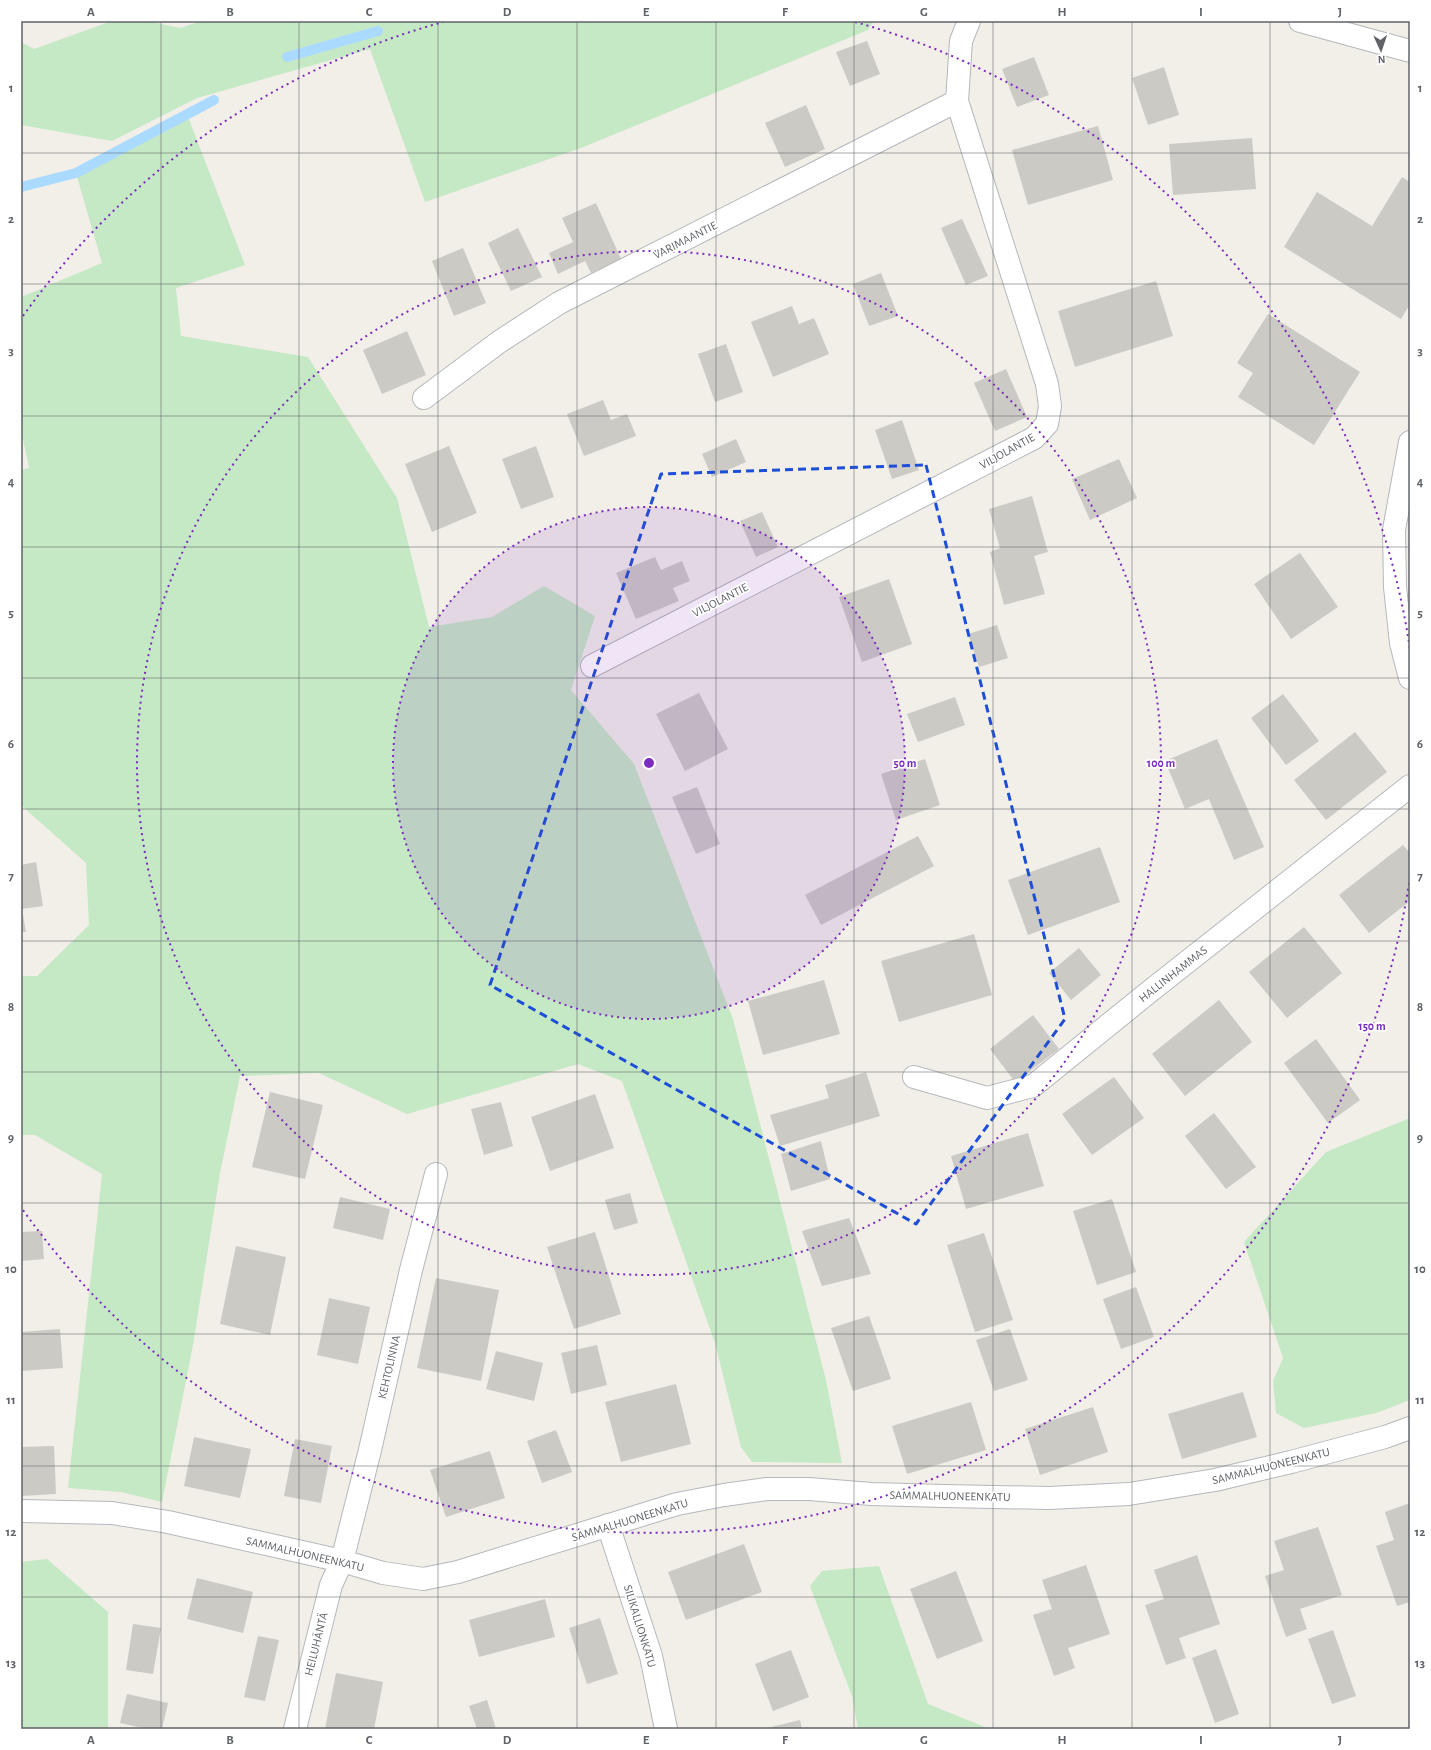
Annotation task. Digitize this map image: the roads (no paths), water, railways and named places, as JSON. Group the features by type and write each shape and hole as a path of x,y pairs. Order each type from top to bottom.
{"street":[{"name":"VILJOLANTIE","path":"592,666 1034,438 1047,424 1050,406 1046,384 957,101 961,41 969,21"},
{"path":"1300,21 1410,51"},
{"name":"VARIMAANTIE","path":"424,398 499,342 559,303 957,101"},
{"path":"1410,442 1394,530 1395,586 1401,643 1410,678"},
{"name":"HALLINHAMMAS","path":"914,1077 987,1098 1033,1086 1149,992 1410,786"},
{"name":"KEHTOLINNA","path":"342,1561 370,1450 411,1270 436,1174"},
{"name":"SAMMALHUONEENKATU","path":"21,1511 112,1513 168,1522 342,1561 383,1573 423,1579 458,1572 677,1504 767,1489 809,1489 871,1494 1042,1498 1129,1494 1215,1480 1385,1437 1410,1428"},
{"name":"SILIKALLIONKATU","path":"608,1526 651,1656 666,1729"},
{"name":"HEILUHÄNTÄ","path":"295,1729 331,1585 342,1561"}],"waterway":[{"path":"287,57 378,31"},
{"path":"21,187 76,173 214,100"}]}
